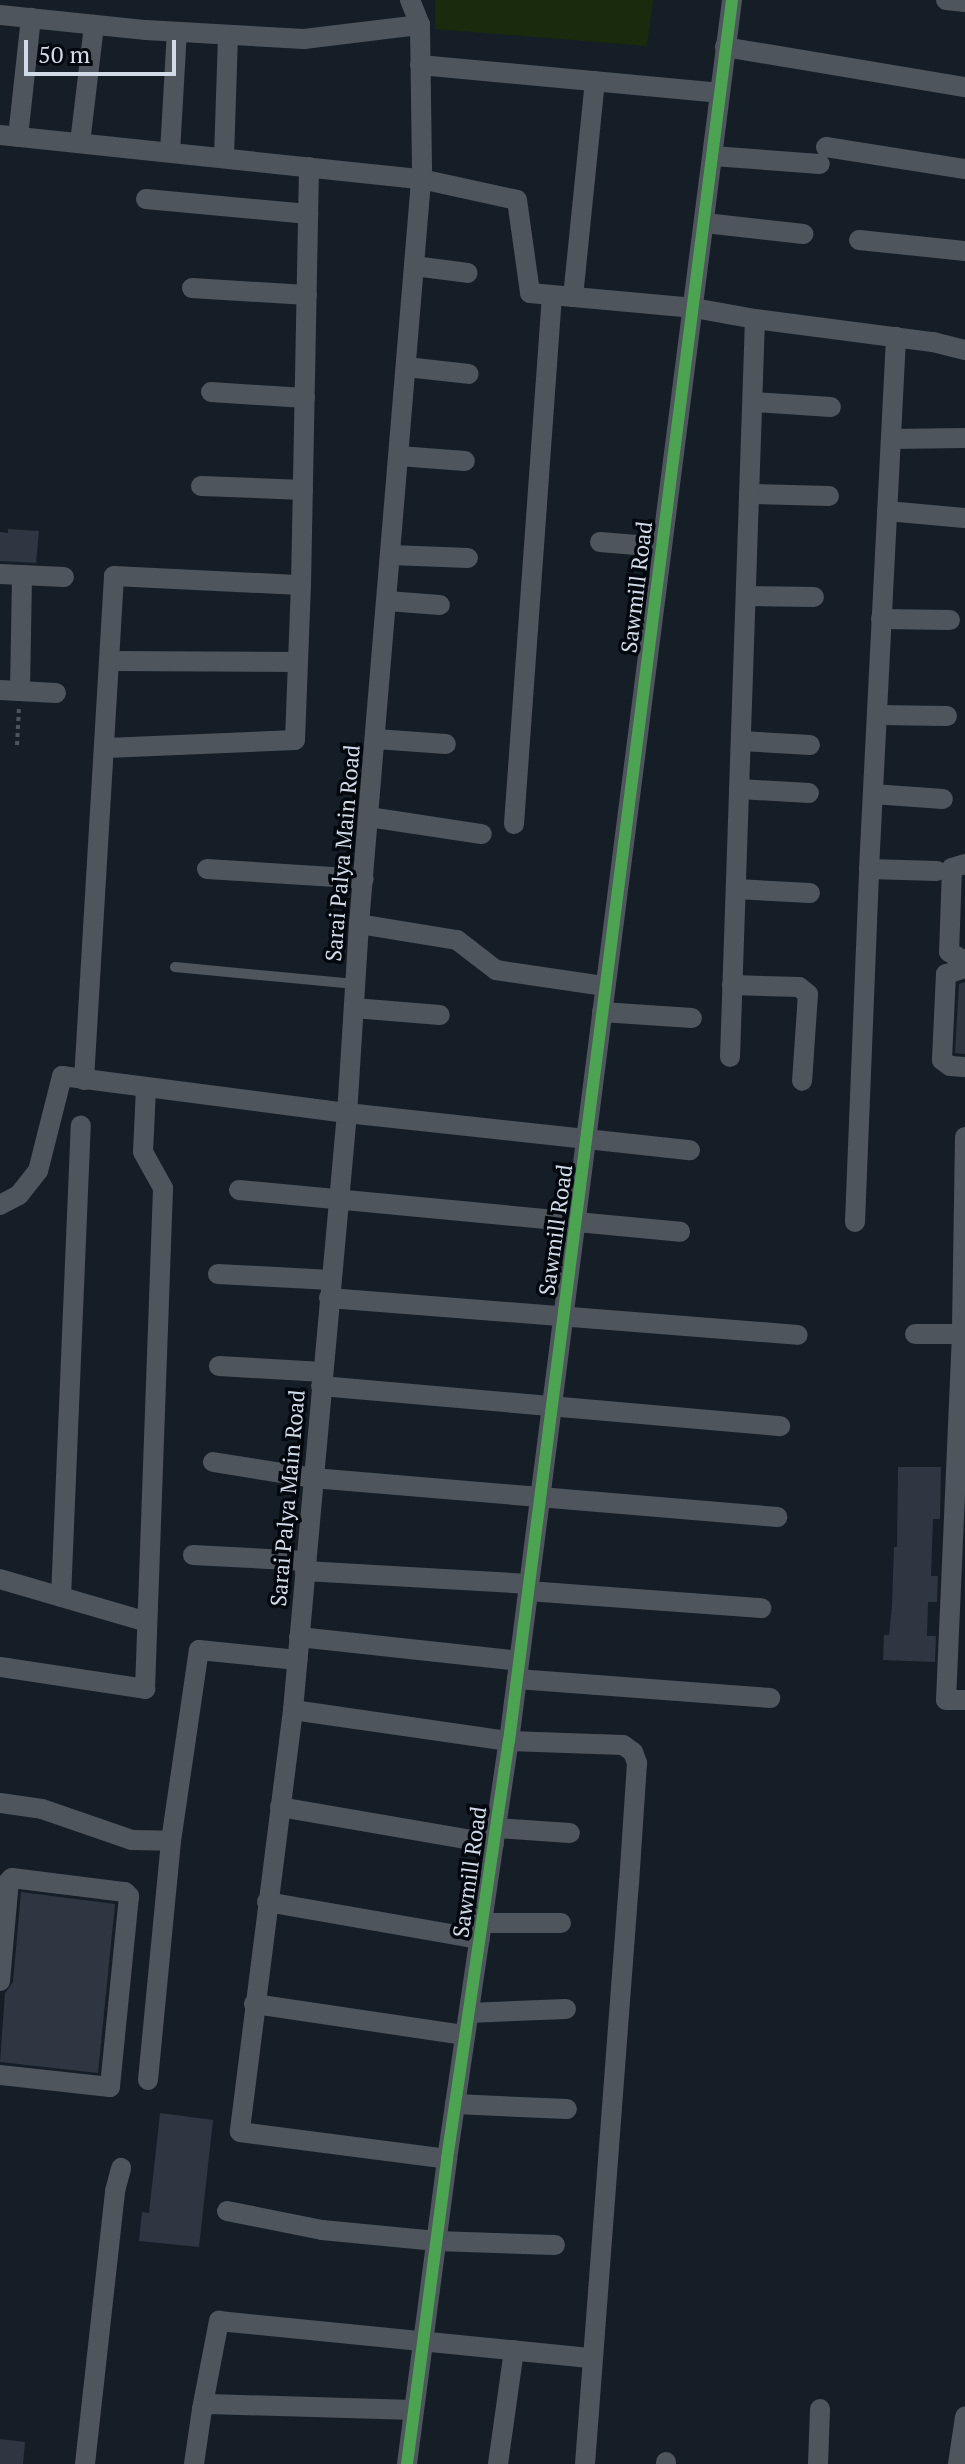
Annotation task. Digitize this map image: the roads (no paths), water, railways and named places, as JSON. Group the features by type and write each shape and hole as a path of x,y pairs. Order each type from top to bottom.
{"street":[{"name":"Sarai Palya Main Road","path":"410,0 420,25 421,179 359,924 347,1113 293,1710 240,2132 447,2159"},
{"name":"Sawmill Road","path":"407,2464 447,2159 509,1741 732,0"},
{"path":"946,0 965,2"},
{"path":"0,15 177,32 304,39 420,25"},
{"path":"31,18 9,136 421,179 517,200 530,293 694,308 965,350"},
{"path":"80,143 94,25"},
{"path":"170,152 177,32"},
{"path":"224,157 228,35"},
{"path":"725,47 965,87"},
{"path":"420,65 719,93"},
{"path":"573,297 595,81"},
{"path":"713,156 823,156 965,169"},
{"path":"106,748 295,740 309,167"},
{"path":"146,199 308,214"},
{"path":"705,223 803,234"},
{"path":"859,240 965,251"},
{"path":"414,266 468,273"},
{"path":"192,288 307,295"},
{"path":"514,824 552,295"},
{"path":"730,1057 755,319"},
{"path":"855,1222 896,337"},
{"path":"406,367 469,374"},
{"path":"211,392 305,398"},
{"path":"753,402 831,407"},
{"path":"891,439 965,438"},
{"path":"399,456 465,461"},
{"path":"201,486 303,490"},
{"path":"749,494 829,496"},
{"path":"887,511 965,518"},
{"path":"600,542 661,547"},
{"path":"391,555 468,558"},
{"path":"0,574 64,577"},
{"path":"22,575 10,690 56,693"},
{"path":"84,1080 114,576 301,585"},
{"path":"746,596 814,597"},
{"path":"387,601 440,605"},
{"path":"881,619 950,620"},
{"path":"110,661 298,662"},
{"path":"877,715 947,716"},
{"path":"376,739 446,744"},
{"path":"741,741 810,745"},
{"path":"739,789 809,793"},
{"path":"873,794 943,799"},
{"path":"369,817 482,834"},
{"path":"965,864 952,868 949,952 965,961"},
{"path":"207,869 364,879"},
{"path":"869,869 937,871"},
{"path":"736,889 810,893"},
{"path":"359,924 457,940 496,970 605,986"},
{"path":"965,968 946,974 942,1060 950,1066 965,1067"},
{"path":"732,985 799,987 808,994 802,1081"},
{"path":"354,1008 440,1015"},
{"path":"602,1012 692,1018"},
{"path":"0,1205 19,1195 38,1171 62,1076 347,1113 690,1150"},
{"path":"0,1667 145,1689 163,1188 143,1152 146,1088"},
{"path":"61,1597 81,1125"},
{"path":"965,1137 963,1334 946,1700 965,1700"},
{"path":"239,1190 680,1232"},
{"path":"218,1274 563,1319 798,1335"},
{"path":"915,1334 963,1334"},
{"path":"219,1366 552,1408 780,1426"},
{"path":"213,1462 313,1478 777,1517"},
{"path":"193,1555 761,1608"},
{"path":"0,1579 147,1622"},
{"path":"299,1637 518,1670 770,1698"},
{"path":"148,2080 171,1841 199,1650 297,1660"},
{"path":"293,1710 509,1741 623,1745 633,1752 637,1763 585,2464"},
{"path":"0,1803 42,1809 132,1840 171,1841"},
{"path":"280,1807 495,1836 570,1833"},
{"path":"0,1981 9,1881 12,1878 125,1892 129,1896 110,2087 0,2075"},
{"path":"267,1902 481,1931 561,1923"},
{"path":"254,2004 465,2035"},
{"path":"469,2013 566,2009"},
{"path":"455,2104 567,2109"},
{"path":"85,2464 115,2191 121,2168"},
{"path":"227,2211 322,2230 436,2241 555,2245"},
{"path":"194,2464 219,2321 592,2358"},
{"path":"498,2464 514,2350"},
{"path":"202,2409 221,2403 414,2410"},
{"path":"818,2464 820,2409"},
{"path":"962,2451 965,2417"}],"lane":[{"path":"175,967 355,984"}]}
